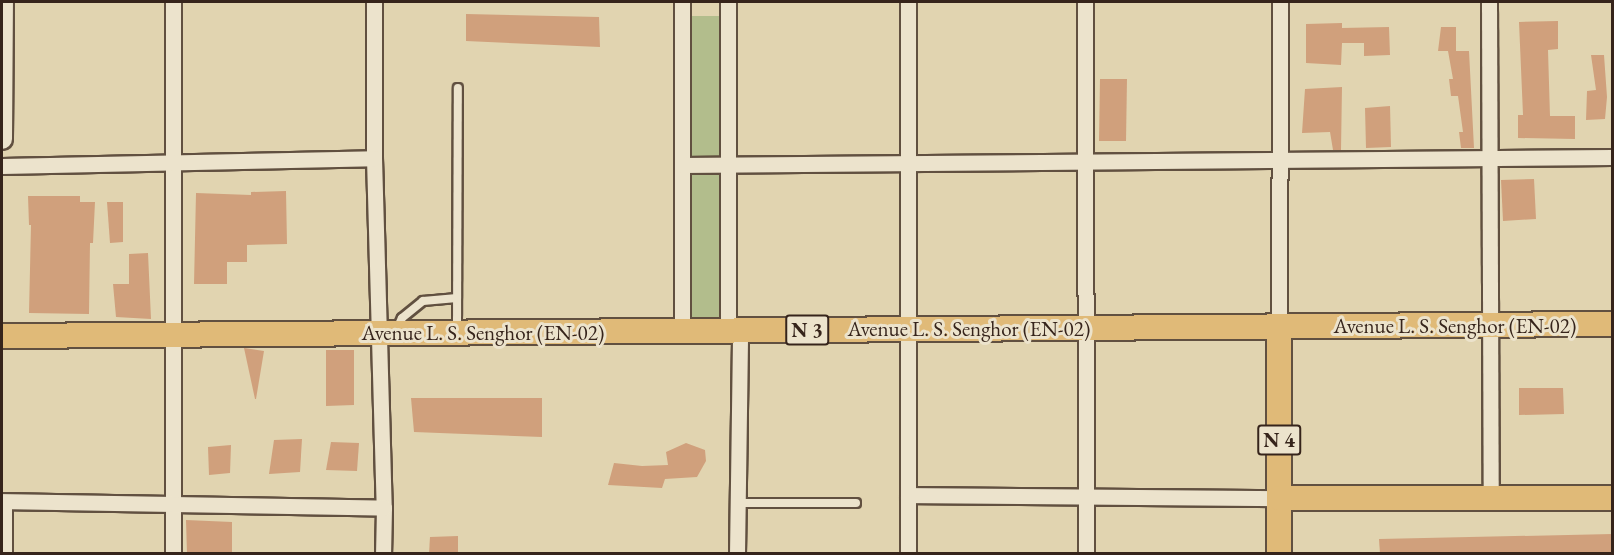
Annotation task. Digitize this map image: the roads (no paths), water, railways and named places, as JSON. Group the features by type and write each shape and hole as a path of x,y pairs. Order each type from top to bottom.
{"main road":[{"name":"Avenue L. S. Senghor (EN-02)","path":"2,336 1612,324"},
{"name":"N 4","path":"1279,327 1279,554"},
{"path":"1279,498 1612,498"}],"street":[{"path":"2,139 3,2"},
{"path":"173,2 173,554"},
{"path":"374,2 374,158 387,333 383,554"},
{"path":"682,2 682,331"},
{"path":"728,2 737,554"},
{"path":"908,2 908,554"},
{"path":"1085,2 1086,554"},
{"path":"1279,327 1280,2"},
{"path":"1489,2 1491,498"},
{"path":"682,165 1612,157"},
{"path":"2,166 374,158"},
{"path":"908,495 1279,498"},
{"path":"2,554 2,503 384,508"}],"lane":[{"path":"457,333 458,88"},
{"path":"387,333 423,301 458,298"},
{"path":"737,503 856,503"}]}
